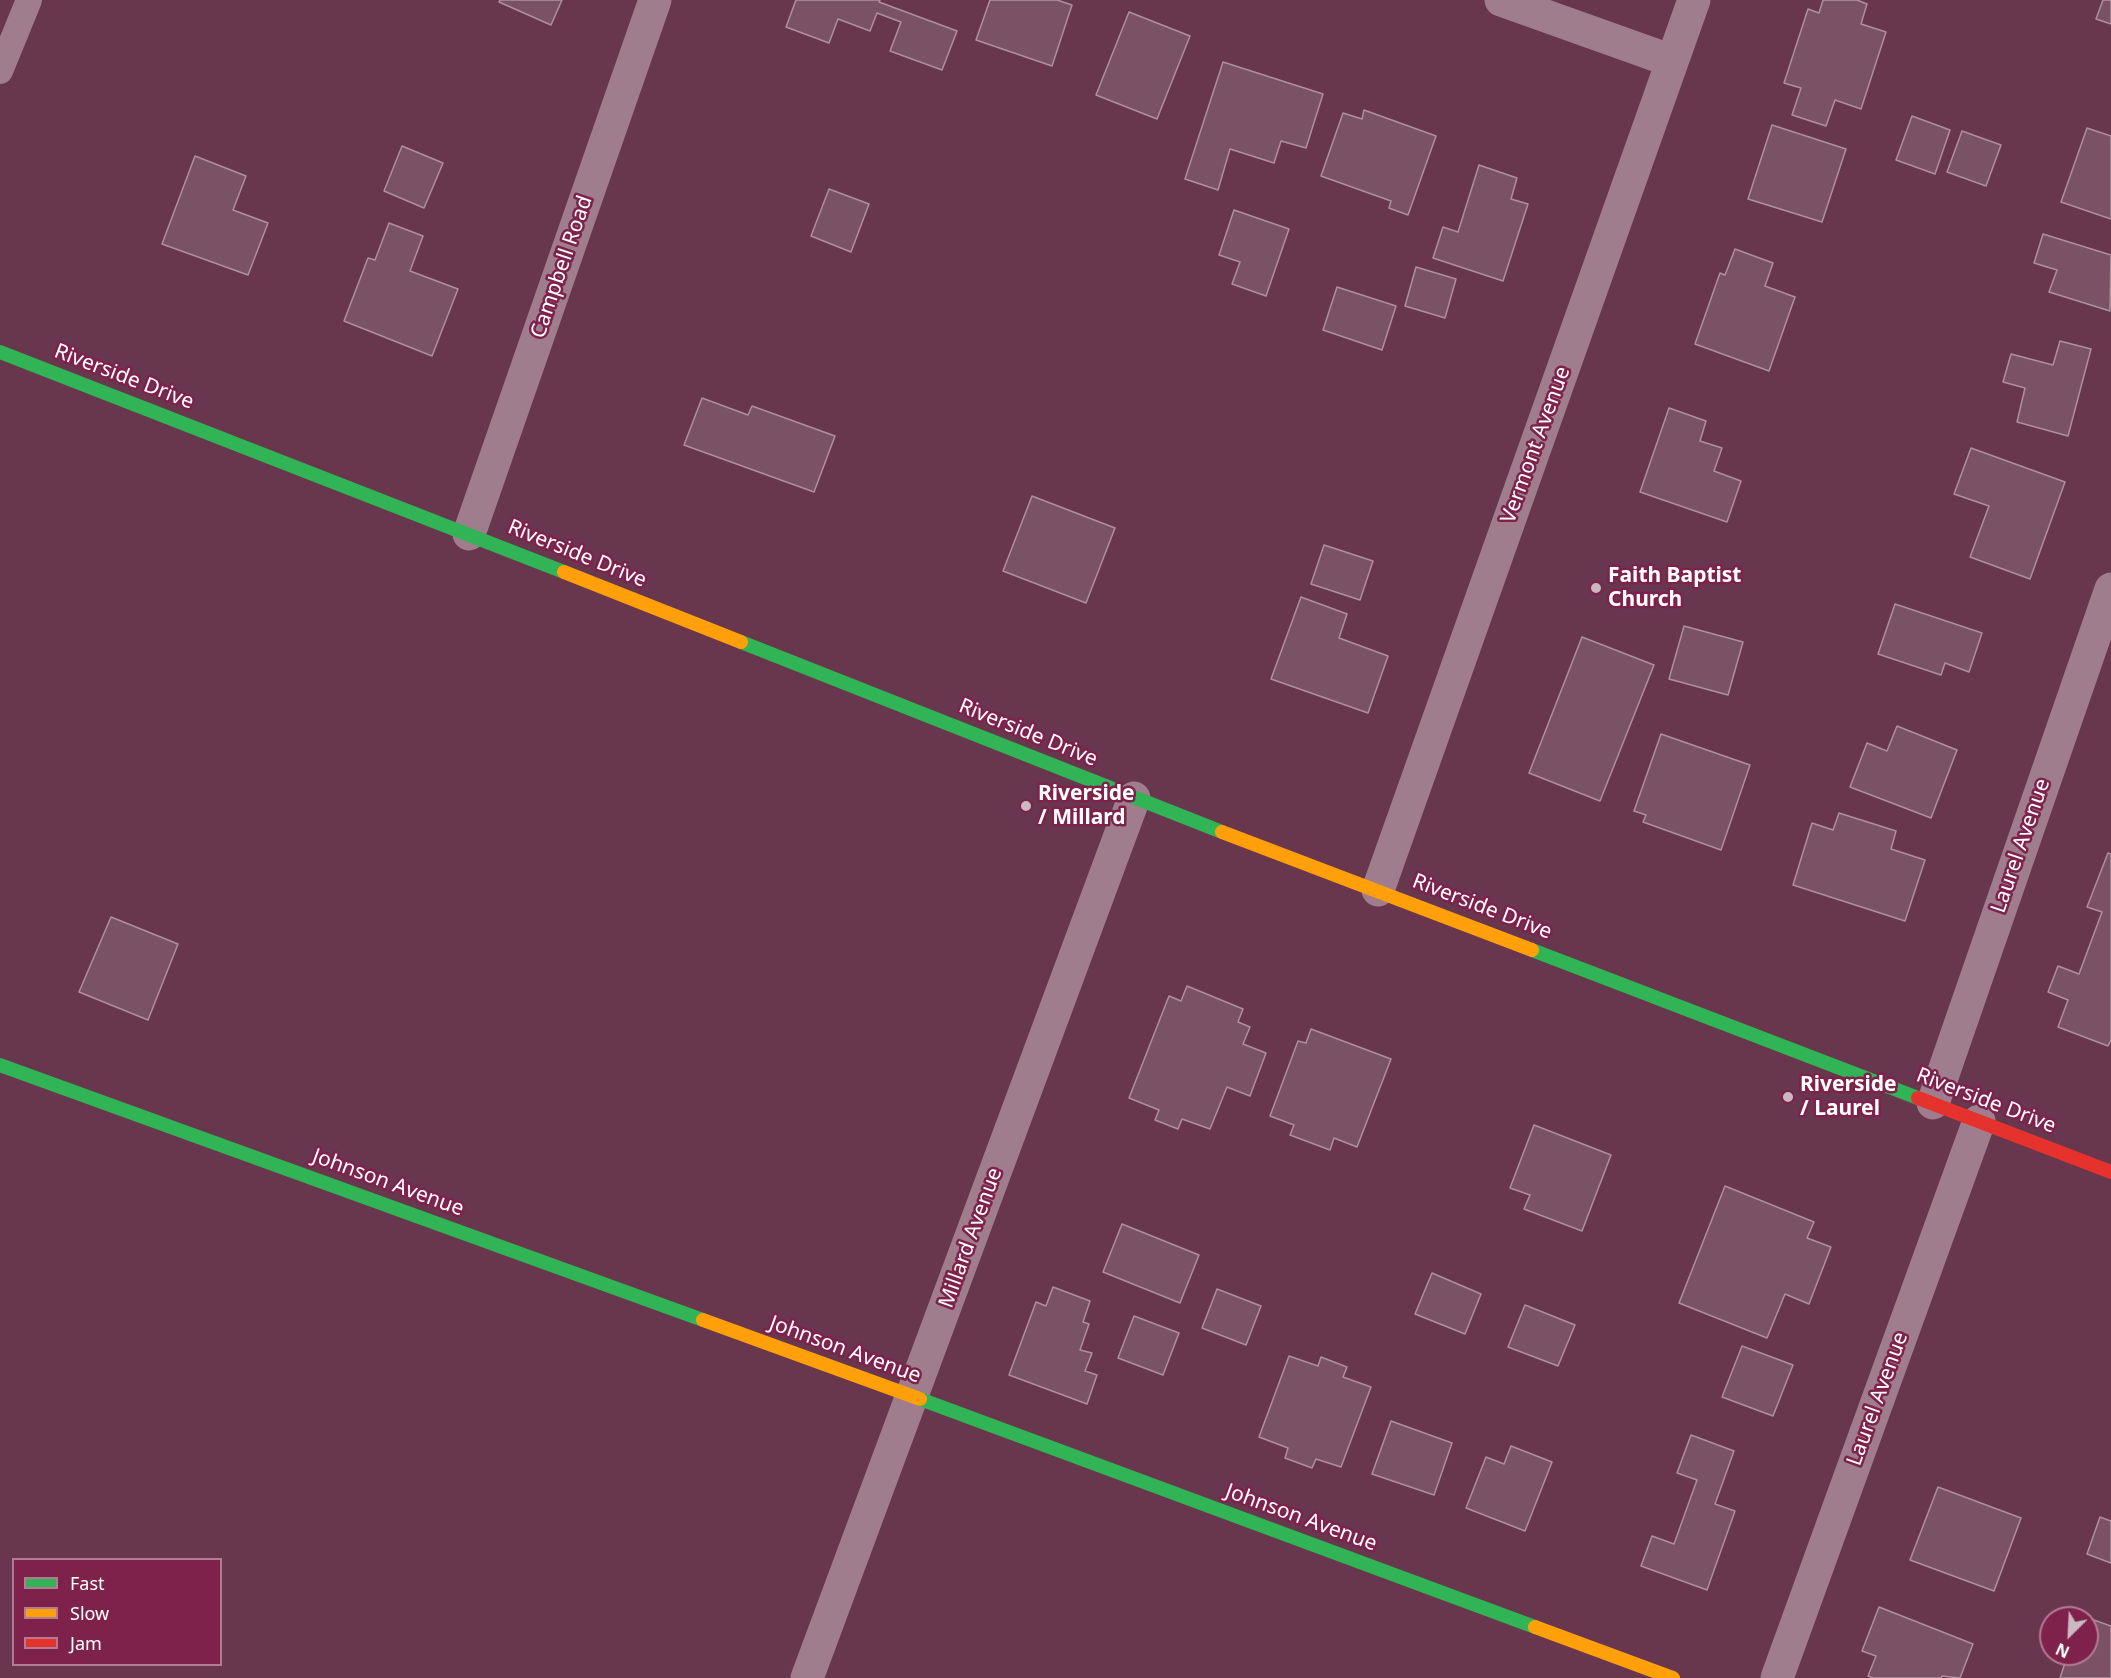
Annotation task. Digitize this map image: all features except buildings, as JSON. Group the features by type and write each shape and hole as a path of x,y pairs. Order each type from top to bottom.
{"main road":[{"name":"Riverside Drive","path":"0,352 469,534 1134,798 2111,1172"},
{"name":"Johnson Avenue","path":"0,1065 912,1396 1673,1678"}],"street":[{"name":"Campbell Road","path":"469,534 655,0"},
{"path":"1501,0 1672,61"},
{"name":"Vermont Avenue","path":"1378,890 1694,0"},
{"name":"Laurel Avenue","path":"1933,1103 2111,589"},
{"name":"Millard Avenue","path":"807,1678 1134,798"},
{"name":"Laurel Avenue","path":"1777,1678 1979,1121"}],"lane":[{"path":"0,72 29,0"}],"traffic: fast":[{"path":"0,352 564,572"},
{"path":"741,642 1222,832"},
{"path":"1532,950 1918,1098"},
{"path":"0,1065 703,1320"},
{"path":"920,1399 1535,1627"}],"traffic: slow":[{"path":"564,572 741,642"},
{"path":"1222,832 1532,950"},
{"path":"703,1320 920,1399"},
{"path":"1535,1627 1673,1678"}],"traffic: jam":[{"path":"1918,1098 2111,1172"}],"place":[{"name":"Faith Baptist Church","path":"1596,588"},
{"name":"Riverside / Millard","path":"1026,806"},
{"name":"Riverside / Laurel","path":"1788,1097"}]}
